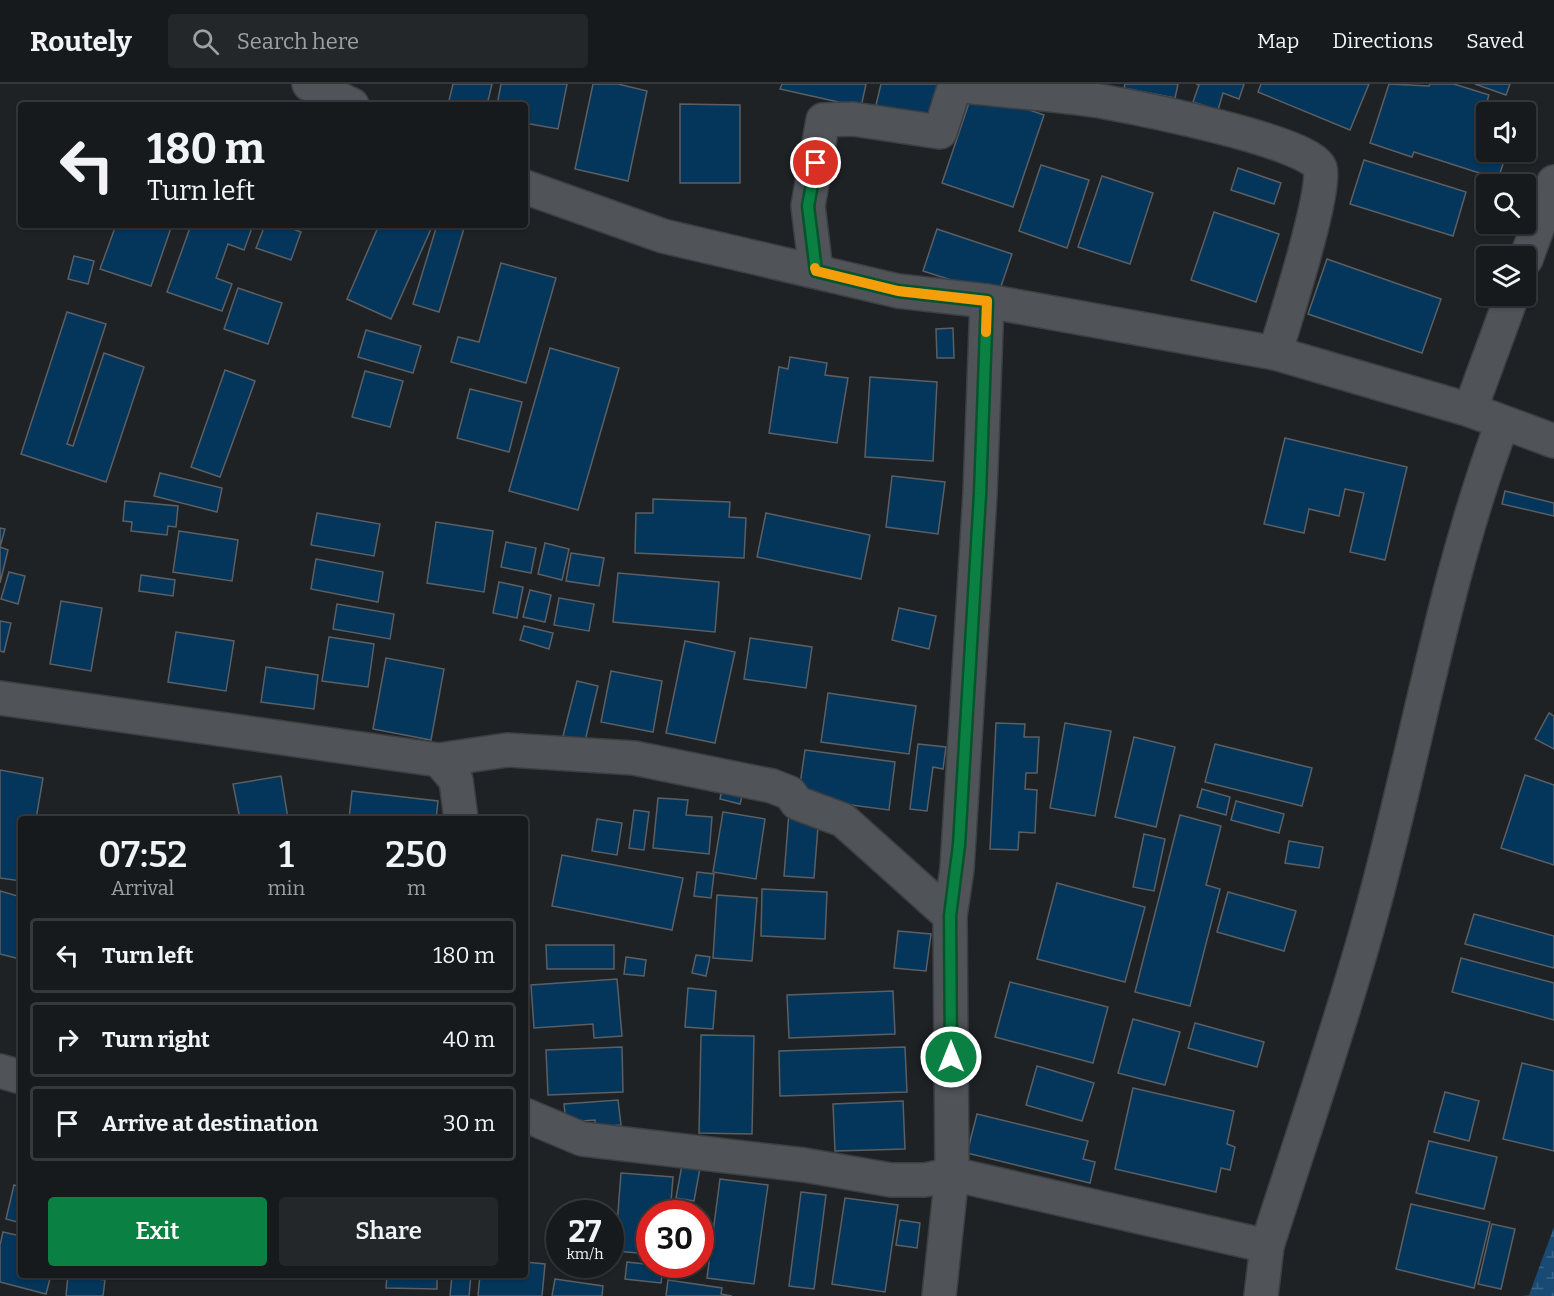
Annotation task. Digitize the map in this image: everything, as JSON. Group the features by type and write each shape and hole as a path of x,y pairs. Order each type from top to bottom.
{"street":[{"path":"816,271 808,206 823,120 853,119 940,132 955,85 1101,102 1242,132 1302,152 1315,160 1320,169 1318,202 1275,354"},
{"path":"1531,246 1554,182"},
{"path":"528,188 663,236 898,291 987,301 1275,354 1470,410 1502,424 1554,441"},
{"path":"939,1296 952,1174 950,916 959,845 980,494 987,301"},
{"path":"1470,410 1508,306"},
{"path":"1261,1296 1266,1246 1369,923 1460,561 1487,465 1502,424"},
{"path":"0,698 439,760 507,750 634,758 718,773 772,786 790,794 798,803 843,820 950,916"},
{"path":"439,760 456,780 461,816"},
{"path":"0,1071 18,1076"},
{"path":"528,1116 582,1139"},
{"path":"528,1137 582,1139 804,1165 891,1180 925,1180 952,1174 1266,1246"}],"green space":[{"path":"1554,1227 1554,1296 1522,1296 1529,1295"}],"building":[{"path":"453,84 492,84 488,102 449,102"},
{"path":"501,84 567,84 558,129 528,124 528,102 498,102"},
{"path":"593,84 618,84 647,91 628,181 575,169"},
{"path":"782,84 866,84 861,107 780,89"},
{"path":"881,84 941,84 931,119 876,105"},
{"path":"1125,84 1178,84 1175,98 1124,88"},
{"path":"1196,84 1244,84 1239,99 1223,93 1218,110 1193,102 1199,85"},
{"path":"1261,84 1369,84 1350,130 1258,92"},
{"path":"1389,84 1429,86 1430,84 1454,84 1489,95 1487,102 1476,102 1476,162 1504,162 1500,174 1482,174 1414,152 1412,157 1370,143"},
{"path":"1475,84 1510,84 1506,95"},
{"path":"973,91 1044,115 1013,207 942,183"},
{"path":"680,104 740,105 740,183 680,183"},
{"path":"1364,160 1466,192 1453,236 1350,204"},
{"path":"1041,165 1089,180 1067,248 1019,231"},
{"path":"1238,168 1281,183 1274,204 1231,190"},
{"path":"1102,176 1153,193 1130,264 1078,247"},
{"path":"1214,212 1279,234 1256,302 1191,280"},
{"path":"115,228 171,228 151,286 100,269"},
{"path":"190,228 252,228 244,250 228,244 216,278 232,284 222,311 167,292"},
{"path":"264,228 290,228 301,232 291,260 256,248"},
{"path":"378,228 431,229 391,319 347,299"},
{"path":"436,228 464,228 439,312 413,304"},
{"path":"937,229 1012,254 998,295 923,271"},
{"path":"74,256 94,261 88,284 68,279"},
{"path":"1327,259 1441,299 1422,353 1308,314"},
{"path":"501,263 556,278 526,383 451,362 458,337 479,342"},
{"path":"238,288 282,303 268,344 224,329"},
{"path":"67,312 106,324 67,444 73,446 104,353 144,367 106,482 21,454"},
{"path":"953,328 954,358 937,358 936,329"},
{"path":"366,330 421,346 413,373 358,357"},
{"path":"550,348 619,368 578,510 509,491"},
{"path":"790,357 827,363 825,375 848,378 837,443 769,433 779,367 788,369"},
{"path":"225,370 255,381 220,477 191,467"},
{"path":"365,371 403,381 390,427 352,417"},
{"path":"870,377 937,382 933,461 865,457"},
{"path":"470,389 522,402 509,452 457,438"},
{"path":"1285,438 1407,467 1385,560 1350,552 1364,493 1345,489 1339,516 1309,509 1304,533 1264,524"},
{"path":"160,473 222,488 217,512 154,496"},
{"path":"892,476 945,482 938,534 886,527"},
{"path":"1505,491 1554,503 1554,516 1502,504"},
{"path":"653,499 730,502 729,517 746,518 744,558 635,553 636,513 653,513"},
{"path":"125,501 178,506 176,527 168,526 167,535 131,531 132,522 123,521"},
{"path":"317,513 380,524 374,556 311,545"},
{"path":"766,513 870,535 861,579 757,557"},
{"path":"436,522 493,531 484,592 427,583"},
{"path":"0,528 5,529 0,547"},
{"path":"179,531 238,540 232,581 173,572"},
{"path":"506,542 536,548 531,573 501,567"},
{"path":"545,543 569,549 562,580 538,574"},
{"path":"0,547 8,550 0,583"},
{"path":"571,553 604,558 599,586 566,581"},
{"path":"316,559 383,572 378,602 311,589"},
{"path":"9,572 25,576 18,604 1,599"},
{"path":"618,573 719,582 715,632 613,622"},
{"path":"141,575 175,580 173,596 139,591"},
{"path":"499,582 523,587 517,618 493,613"},
{"path":"530,590 551,595 545,622 523,617"},
{"path":"559,598 594,604 589,631 554,625"},
{"path":"61,601 102,608 91,671 50,664"},
{"path":"337,604 394,614 390,639 333,629"},
{"path":"899,608 936,616 929,649 892,640"},
{"path":"0,621 11,623 4,652 0,651"},
{"path":"524,626 553,633 549,649 520,640"},
{"path":"176,632 234,641 226,691 168,682"},
{"path":"329,637 374,644 368,687 322,681"},
{"path":"750,638 812,647 806,688 744,679"},
{"path":"685,641 735,652 715,743 666,733"},
{"path":"386,658 444,669 431,740 373,729"},
{"path":"266,667 318,675 314,709 261,702"},
{"path":"611,671 662,681 653,732 601,722"},
{"path":"577,681 598,686 585,741 563,736"},
{"path":"828,693 916,706 909,754 821,742"},
{"path":"1549,713 1554,716 1554,749 1535,739"},
{"path":"996,723 1025,724 1024,737 1039,737 1037,773 1026,773 1025,789 1037,790 1035,833 1019,832 1018,850 990,849"},
{"path":"1065,723 1111,731 1095,816 1050,808"},
{"path":"1134,737 1175,747 1156,827 1115,817"},
{"path":"918,744 946,747 943,769 933,767 927,811 910,809"},
{"path":"1215,744 1312,768 1302,806 1205,782"},
{"path":"805,750 895,762 889,810 798,798"},
{"path":"0,770 43,778 37,816 18,816 18,881 0,878"},
{"path":"1525,775 1554,785 1554,865 1501,848"},
{"path":"281,776 288,816 239,816 233,784"},
{"path":"723,784 744,789 740,804 720,799"},
{"path":"1202,789 1230,797 1226,815 1197,807"},
{"path":"352,791 438,801 436,816 349,816"},
{"path":"658,798 688,800 686,815 712,817 709,854 653,848"},
{"path":"1236,801 1284,814 1279,833 1231,820"},
{"path":"634,810 649,812 644,850 629,848"},
{"path":"723,812 765,819 756,879 713,872"},
{"path":"789,812 819,814 814,878 784,876"},
{"path":"1180,815 1221,826 1206,885 1220,889 1190,1006 1135,992"},
{"path":"597,819 622,823 617,855 592,851"},
{"path":"1144,834 1165,839 1154,891 1133,887"},
{"path":"1289,841 1323,847 1319,868 1285,863"},
{"path":"562,855 683,878 672,930 552,906"},
{"path":"697,872 714,874 711,898 694,896"},
{"path":"1057,883 1145,907 1125,982 1037,959"},
{"path":"762,889 827,892 825,939 761,936"},
{"path":"0,891 18,896 18,958 0,954"},
{"path":"1228,892 1296,911 1284,951 1217,932"},
{"path":"717,895 757,898 752,961 713,958"},
{"path":"1474,914 1554,936 1554,968 1465,944"},
{"path":"898,931 931,934 926,971 894,968"},
{"path":"546,945 614,945 614,969 547,969"},
{"path":"696,955 710,957 706,976 692,973"},
{"path":"626,957 646,960 644,976 624,974"},
{"path":"1461,958 1554,983 1554,1020 1452,992"},
{"path":"617,979 622,1036 594,1038 593,1024 534,1028 531,985"},
{"path":"1010,982 1108,1007 1093,1063 995,1037"},
{"path":"688,988 716,991 713,1029 685,1027"},
{"path":"893,991 895,1034 789,1038 787,995"},
{"path":"1133,1019 1180,1032 1165,1085 1118,1073"},
{"path":"1195,1023 1264,1042 1257,1067 1188,1048"},
{"path":"701,1035 754,1036 752,1134 699,1133"},
{"path":"622,1047 623,1092 548,1095 546,1050"},
{"path":"905,1047 907,1092 780,1096 779,1051"},
{"path":"1522,1063 1554,1071 1554,1151 1503,1139"},
{"path":"1037,1066 1094,1083 1082,1121 1026,1105"},
{"path":"1133,1088 1234,1111 1227,1144 1235,1147 1230,1170 1221,1168 1216,1192 1115,1169"},
{"path":"1445,1092 1479,1101 1469,1141 1434,1132"},
{"path":"618,1100 621,1125 595,1127 595,1120 566,1122 564,1104"},
{"path":"903,1101 905,1149 835,1151 833,1104"},
{"path":"977,1114 1088,1141 1083,1159 1095,1162 1090,1183 967,1153"},
{"path":"1429,1141 1497,1157 1484,1209 1416,1193"},
{"path":"682,1165 700,1168 694,1200 676,1198"},
{"path":"621,1173 673,1177 671,1200 636,1200 636,1253 624,1252 624,1200 619,1200"},
{"path":"720,1179 768,1185 754,1284 707,1278 714,1278 714,1225"},
{"path":"14,1185 18,1186 18,1222 6,1219"},
{"path":"801,1192 826,1195 814,1289 789,1286"},
{"path":"845,1198 898,1205 885,1292 832,1284"},
{"path":"1411,1204 1490,1222 1474,1288 1396,1269"},
{"path":"900,1220 920,1223 917,1248 896,1245"},
{"path":"1492,1224 1515,1229 1501,1289 1478,1284"},
{"path":"3,1232 18,1235 18,1278 50,1278 46,1294 0,1282 0,1245"},
{"path":"528,1262 545,1264 542,1296 478,1296 480,1278 528,1278"},
{"path":"627,1262 636,1263 636,1278 662,1278 661,1283 625,1279"},
{"path":"68,1278 105,1280 103,1296 66,1296"},
{"path":"387,1278 437,1278 437,1289 386,1288"},
{"path":"452,1278 471,1278 469,1296 450,1296"},
{"path":"555,1279 603,1286 602,1296 552,1296"},
{"path":"668,1280 722,1288 721,1294 732,1296 666,1296"}],"slow traffic":[{"path":"815,268 816,271 898,291 987,301 986,332"}],"route":[{"path":"816,163 808,206 816,271 898,291 987,301 980,494 959,845 950,916 951,1057"}]}
